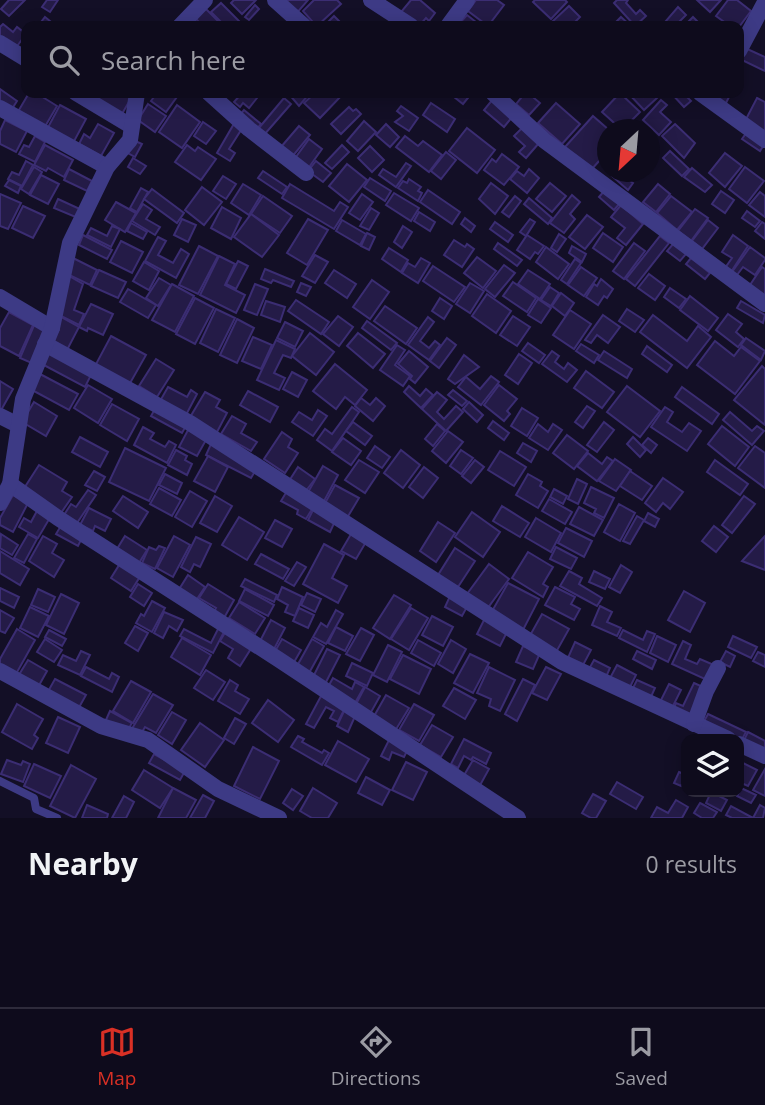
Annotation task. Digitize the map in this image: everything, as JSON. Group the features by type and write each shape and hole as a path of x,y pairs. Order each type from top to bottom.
{"street":[{"path":"185,21 205,0"},
{"path":"275,0 298,21"},
{"path":"371,0 403,21"},
{"path":"451,21 467,0"},
{"path":"744,42 765,2"},
{"path":"0,43 21,56"},
{"path":"85,98 131,125"},
{"path":"0,503 10,484 23,398 52,328 70,243 107,167 130,139 136,98"},
{"path":"215,98 249,129 306,173"},
{"path":"498,98 545,141 765,304"},
{"path":"713,98 765,139"},
{"path":"0,108 107,167"},
{"path":"0,297 52,328"},
{"path":"45,344 190,422 562,662 717,734"},
{"path":"0,416 18,425"},
{"path":"10,484 518,818"},
{"path":"694,724 718,668"},
{"path":"0,671 101,726 148,740 218,789 279,818"},
{"path":"744,746 765,756"}],"lane":[{"path":"0,781 34,798 36,809 32,818"},
{"path":"36,809 57,818"}],"building":[{"path":"9,0 25,0 9,16 1,9"},
{"path":"47,0 58,0 50,12 42,7"},
{"path":"234,0 256,0 242,14 231,3"},
{"path":"286,0 308,0 296,14"},
{"path":"314,0 337,0 341,4 322,21 312,21 303,11"},
{"path":"411,0 420,0 435,13 429,21 426,18 423,21 413,21 401,12"},
{"path":"476,0 497,0 504,5 492,21 481,21 468,11"},
{"path":"617,0 628,0 626,3 636,14 640,10 646,16 640,21 630,21 614,3"},
{"path":"697,0 721,0 710,12"},
{"path":"728,0 737,0 751,11 744,21 723,21 716,16"},
{"path":"533,2 567,2 551,19"},
{"path":"221,3 239,21 220,21 211,12"},
{"path":"255,5 259,9 249,20 245,17"},
{"path":"569,6 580,17 576,21 553,21"},
{"path":"678,7 686,15 680,21 666,21"},
{"path":"205,8 218,21 198,21 195,18"},
{"path":"467,15 475,21 462,21"},
{"path":"3,24 13,32 17,27 21,30 21,41 15,49 0,39 0,27"},
{"path":"745,48 765,57 765,71 744,61"},
{"path":"0,89 17,101 10,112 0,104"},
{"path":"26,98 44,98 57,106 43,130 16,115"},
{"path":"95,98 131,98 122,114"},
{"path":"153,98 176,98 166,112 151,101"},
{"path":"238,98 257,98 249,108 243,103 240,107 234,102"},
{"path":"284,98 291,104 264,135 258,129"},
{"path":"292,98 306,98 299,106"},
{"path":"310,98 339,98 320,118 304,103"},
{"path":"455,98 468,98 463,104"},
{"path":"521,98 534,98 540,103 529,115 516,104"},
{"path":"615,98 625,98 640,112 633,119 610,119 602,112"},
{"path":"633,98 657,98 644,110"},
{"path":"676,98 688,98 691,101 684,107"},
{"path":"718,98 728,98 726,103 715,103"},
{"path":"757,98 765,102 765,134 744,123"},
{"path":"493,99 513,116 504,127 484,110"},
{"path":"661,100 667,105 660,112 671,122 660,134 660,119 644,119"},
{"path":"431,103 455,119 447,132 423,115"},
{"path":"556,103 580,124 562,144 538,123"},
{"path":"148,104 166,116 155,132 138,120"},
{"path":"60,105 86,119 72,145 46,131"},
{"path":"177,105 200,122 182,148 159,132"},
{"path":"401,106 418,118 409,131 395,122 403,116 397,111"},
{"path":"349,107 361,114 341,134 331,124"},
{"path":"244,110 261,124 256,130 239,116"},
{"path":"593,116 597,120 597,163 591,170 565,147"},
{"path":"5,120 27,131 16,152 0,144 0,131"},
{"path":"364,121 376,132 358,151 347,141"},
{"path":"203,122 216,131 206,144 194,136"},
{"path":"235,122 243,127 229,149 235,153 230,161 217,153"},
{"path":"98,124 114,133 101,156 79,144 84,134 90,138"},
{"path":"386,124 399,137 390,147 376,135"},
{"path":"675,124 695,143 684,158 662,136"},
{"path":"299,126 310,135 292,157 281,147"},
{"path":"467,128 495,150 477,173 449,151"},
{"path":"522,128 539,143 526,158 519,152 525,146 514,136"},
{"path":"747,132 765,143 760,151 742,139"},
{"path":"35,136 45,142 35,162 19,154 24,145 29,147"},
{"path":"405,136 418,146 423,141 442,155 429,172 396,147"},
{"path":"309,139 322,149 307,170 293,161"},
{"path":"133,140 142,144 135,157 126,152"},
{"path":"45,145 73,160 64,177 48,168 46,171 34,165"},
{"path":"187,145 195,151 198,147 216,159 201,180 175,162"},
{"path":"342,145 349,152 332,169 325,163"},
{"path":"370,146 384,160 372,172 358,158"},
{"path":"670,151 689,169 682,176 663,158"},
{"path":"446,152 456,160 441,179 431,171"},
{"path":"725,153 742,166 725,187 709,173"},
{"path":"502,154 519,167 504,185 484,170 492,159 496,162"},
{"path":"133,158 146,166 140,174 128,167"},
{"path":"26,161 33,165 22,186 8,179 12,172 19,175"},
{"path":"316,161 331,173 323,182 308,171"},
{"path":"406,163 411,166 396,187 379,175 383,169 396,177"},
{"path":"347,164 367,180 349,202 329,186"},
{"path":"34,167 42,172 29,194 21,189"},
{"path":"745,167 764,181 747,203 729,189"},
{"path":"692,168 712,185 705,192 684,177"},
{"path":"69,169 92,181 87,191 64,180"},
{"path":"529,169 539,178 527,193 510,179 517,171 524,176"},
{"path":"263,171 287,187 282,194 258,178"},
{"path":"41,175 59,184 48,204 30,195"},
{"path":"223,176 236,184 226,199 213,191"},
{"path":"370,178 391,191 385,201 364,187"},
{"path":"409,179 421,187 418,191 422,193 418,201 398,188 403,181 407,183"},
{"path":"9,180 21,186 18,193 5,186"},
{"path":"619,182 633,183 628,190"},
{"path":"491,183 508,196 495,214 479,199"},
{"path":"550,183 566,196 552,212 536,199"},
{"path":"243,184 261,195 249,215 231,203"},
{"path":"290,184 334,211 340,202 348,207 334,229 282,198"},
{"path":"658,184 670,194 656,212 643,202"},
{"path":"202,187 222,202 204,225 185,210"},
{"path":"141,188 148,192 137,212 130,208"},
{"path":"152,189 184,213 177,223 144,199"},
{"path":"428,190 460,212 452,224 420,202"},
{"path":"605,190 620,203 614,210 599,197"},
{"path":"721,191 734,200 725,213 712,204"},
{"path":"760,192 765,196 765,217 749,205"},
{"path":"394,193 419,208 411,221 386,205"},
{"path":"0,194 21,203 8,229 0,226"},
{"path":"362,194 373,202 360,220 349,213"},
{"path":"572,195 580,202 570,214 575,219 564,233 550,223"},
{"path":"263,196 292,216 280,233 251,214"},
{"path":"515,196 521,201 509,217 502,212"},
{"path":"671,196 692,212 677,230 657,213"},
{"path":"529,198 552,218 548,224 524,204"},
{"path":"58,199 82,210 78,218 54,208"},
{"path":"116,202 136,213 125,232 105,220"},
{"path":"143,204 152,210 146,219 160,227 155,235 132,221"},
{"path":"621,205 643,224 626,245 617,238 625,228 611,217"},
{"path":"23,206 45,216 33,238 12,228"},
{"path":"222,207 241,218 231,239 211,228"},
{"path":"371,208 379,213 369,230 360,226"},
{"path":"695,209 708,218 691,241 678,231"},
{"path":"747,211 760,221 755,227 742,218"},
{"path":"419,212 435,222 430,231 414,221"},
{"path":"251,214 279,235 262,257 234,237"},
{"path":"587,215 603,227 585,249 569,237"},
{"path":"465,218 475,226 471,232 461,224"},
{"path":"182,219 196,225 188,242 174,235"},
{"path":"308,219 328,230 307,265 287,253"},
{"path":"530,219 535,222 526,236 520,232"},
{"path":"342,220 366,234 360,245 336,231"},
{"path":"708,220 718,228 702,249 692,241"},
{"path":"495,222 513,235 508,242 490,229"},
{"path":"762,222 765,224 765,239 755,231"},
{"path":"131,223 147,232 143,239 127,231"},
{"path":"112,226 120,229 111,247 87,235 91,228 107,236"},
{"path":"403,226 412,232 402,248 394,242"},
{"path":"367,233 375,237 369,250 361,246"},
{"path":"603,233 623,247 613,262 593,248"},
{"path":"559,234 566,239 557,252 551,248"},
{"path":"83,235 112,250 107,259 79,245"},
{"path":"527,235 544,246 530,259 517,250"},
{"path":"733,235 748,246 731,272 725,268 732,258 722,252"},
{"path":"660,236 669,243 635,286 626,279"},
{"path":"158,237 166,241 158,255 173,263 181,249 189,254 176,278 145,261"},
{"path":"454,240 474,249 462,267 444,255"},
{"path":"121,241 143,252 132,273 110,262"},
{"path":"498,243 522,260 517,266 494,249"},
{"path":"634,243 645,251 624,279 613,271"},
{"path":"674,243 686,254 680,261 667,251"},
{"path":"199,246 218,256 198,294 179,285"},
{"path":"572,246 586,254 582,262 569,253"},
{"path":"546,247 569,264 558,279 536,262"},
{"path":"750,247 765,260 755,275 743,267 737,275 732,272"},
{"path":"389,248 408,260 401,272 382,259"},
{"path":"315,255 328,262 315,283 302,276"},
{"path":"219,256 235,264 225,285 245,295 236,313 200,295"},
{"path":"477,257 496,271 483,288 464,273"},
{"path":"73,258 97,270 90,285 65,273"},
{"path":"421,258 430,263 418,283 402,273 408,263 415,267"},
{"path":"691,258 710,273 705,279 686,264"},
{"path":"575,259 581,263 567,284 561,280"},
{"path":"238,261 248,266 236,289 226,284"},
{"path":"144,262 159,271 149,290 133,281"},
{"path":"504,265 515,273 495,297 485,289"},
{"path":"433,266 465,287 454,302 423,281"},
{"path":"581,267 597,278 584,296 568,285"},
{"path":"762,267 765,269 765,299 748,288"},
{"path":"265,269 294,281 291,287 273,280 271,283 261,279"},
{"path":"99,270 126,282 118,298 91,286"},
{"path":"334,270 356,284 347,298 325,283"},
{"path":"528,270 550,284 540,299 518,284"},
{"path":"649,274 665,286 655,300 638,288"},
{"path":"69,276 83,284 74,310 84,314 79,325 57,314"},
{"path":"159,278 171,285 158,306 146,298"},
{"path":"601,279 613,289 598,305 586,297 594,284 597,286"},
{"path":"372,280 389,292 370,319 353,307"},
{"path":"513,282 536,298 527,312 503,296"},
{"path":"301,283 311,287 306,296 297,292"},
{"path":"470,283 484,291 470,313 456,304"},
{"path":"172,284 194,296 175,332 152,320"},
{"path":"255,284 268,289 257,315 244,310"},
{"path":"550,287 559,293 551,306 541,300"},
{"path":"670,288 686,299 679,308 664,297"},
{"path":"128,289 156,305 148,318 120,302"},
{"path":"561,293 574,303 565,316 552,306"},
{"path":"487,294 511,311 496,333 472,316"},
{"path":"690,296 718,318 708,331 680,310"},
{"path":"195,298 214,308 195,344 176,334"},
{"path":"440,298 452,306 444,319 432,311"},
{"path":"538,299 551,308 541,323 528,315"},
{"path":"296,300 329,322 321,334 288,311"},
{"path":"266,301 285,307 280,322 261,315"},
{"path":"741,301 765,315 763,323 737,308"},
{"path":"91,304 113,314 103,335 79,327"},
{"path":"385,306 417,328 406,344 374,321"},
{"path":"216,309 235,318 218,352 200,343"},
{"path":"627,309 644,320 635,332 619,321"},
{"path":"570,310 591,324 574,349 553,335"},
{"path":"9,312 33,325 19,356 0,346 0,328"},
{"path":"728,314 742,324 736,332 744,339 738,347 716,330"},
{"path":"603,315 620,327 608,343 597,335 591,343 585,340"},
{"path":"653,315 687,341 698,326 711,337 687,368 640,332"},
{"path":"338,316 353,327 339,346 323,334"},
{"path":"513,316 530,327 517,346 500,335"},
{"path":"61,317 79,327 66,352 47,343"},
{"path":"428,317 434,322 420,341 429,348 435,341 440,345 429,360 408,345"},
{"path":"237,319 254,328 237,363 220,355"},
{"path":"367,321 397,343 391,350 362,328"},
{"path":"285,322 303,331 295,347 277,338"},
{"path":"35,323 49,329 34,364 20,358"},
{"path":"310,333 334,352 316,375 292,356"},
{"path":"358,333 385,354 373,368 347,346"},
{"path":"111,336 146,355 129,385 95,366"},
{"path":"253,337 272,345 261,369 242,361"},
{"path":"447,338 456,345 439,368 430,361"},
{"path":"746,338 765,351 761,360 741,345"},
{"path":"276,340 295,349 291,358 283,355 274,373 285,378 279,390 257,380"},
{"path":"715,341 734,356 741,347 760,361 735,394 697,365"},
{"path":"528,343 545,355 539,363 522,351"},
{"path":"581,344 599,355 594,363 576,351"},
{"path":"397,345 405,350 395,365 410,376 403,386 380,370"},
{"path":"647,346 672,365 667,372 642,354"},
{"path":"46,351 91,375 85,387 40,363"},
{"path":"409,351 428,367 415,383 410,379 412,376 398,364"},
{"path":"552,351 559,356 555,362 564,369 568,363 577,370 567,382 542,364"},
{"path":"604,351 632,369 627,378 598,360"},
{"path":"519,354 532,363 518,384 505,375"},
{"path":"464,355 479,367 455,384 448,379"},
{"path":"156,359 174,370 157,397 139,386"},
{"path":"335,364 367,390 355,405 345,397 336,409 313,391"},
{"path":"762,366 765,369 765,425 734,400"},
{"path":"586,371 614,392 602,408 574,388"},
{"path":"292,372 307,380 298,397 283,389"},
{"path":"40,374 78,394 69,410 32,390"},
{"path":"491,376 499,382 481,405 458,387 466,377 480,389"},
{"path":"0,381 13,389 0,412"},
{"path":"88,385 112,399 98,423 74,408"},
{"path":"499,385 517,399 507,411 510,414 504,421 484,405"},
{"path":"409,386 420,396 426,389 433,395 421,408 404,392"},
{"path":"627,386 660,411 640,437 607,412"},
{"path":"168,387 187,397 191,390 197,394 186,415 160,401"},
{"path":"682,387 719,414 712,424 675,397"},
{"path":"453,390 467,401 462,406 448,395"},
{"path":"248,391 278,407 270,422 240,405"},
{"path":"205,392 220,400 216,407 227,413 216,434 189,419"},
{"path":"437,392 447,400 437,412 444,419 456,406 463,412 446,431 422,409"},
{"path":"361,398 370,405 376,398 385,406 373,421 355,406"},
{"path":"34,402 57,416 46,436 22,422"},
{"path":"469,402 483,415 477,422 463,409"},
{"path":"112,404 139,419 127,441 100,425"},
{"path":"587,406 595,411 583,428 575,422"},
{"path":"156,407 187,424 182,433 151,416"},
{"path":"352,407 359,412 332,451 317,440 325,429 332,434"},
{"path":"665,407 673,412 667,422 682,432 689,423 701,431 687,451 651,427"},
{"path":"522,408 538,418 527,436 511,426"},
{"path":"318,410 327,416 313,436 292,422 299,412 312,420"},
{"path":"730,412 752,431 757,426 764,431 752,445 723,420"},
{"path":"232,416 246,424 241,433 257,442 251,451 221,434"},
{"path":"493,421 509,433 504,440 488,428"},
{"path":"353,422 372,436 365,445 346,431"},
{"path":"604,422 614,430 597,452 587,445"},
{"path":"437,424 445,431 433,446 425,439"},
{"path":"538,424 548,432 553,424 562,430 548,450 529,438"},
{"path":"722,426 749,447 735,466 708,444"},
{"path":"143,427 154,433 150,439 165,447 169,441 176,445 167,463 134,445"},
{"path":"188,430 206,440 197,456 179,447"},
{"path":"448,431 463,442 446,463 432,451"},
{"path":"282,432 292,439 288,447 298,453 285,473 264,459"},
{"path":"567,435 588,451 574,469 553,453"},
{"path":"80,437 108,452 100,467 72,452"},
{"path":"633,437 646,450 640,457 627,444"},
{"path":"343,438 361,451 351,465 332,452"},
{"path":"648,438 657,445 651,453 642,445"},
{"path":"523,443 537,451 531,462 517,453"},
{"path":"211,444 257,468 251,478 206,455"},
{"path":"375,446 390,457 382,468 367,458"},
{"path":"755,446 765,453 765,488 738,468"},
{"path":"125,448 166,468 149,501 109,482"},
{"path":"176,450 187,456 185,460 192,464 187,475 168,465"},
{"path":"401,450 420,465 403,488 384,473"},
{"path":"461,450 473,458 461,474 450,466"},
{"path":"500,451 526,467 514,486 488,470"},
{"path":"588,453 602,464 607,457 613,461 597,481 577,466"},
{"path":"208,456 228,467 215,492 194,481"},
{"path":"615,459 631,470 616,491 599,481"},
{"path":"359,460 379,472 365,493 345,480"},
{"path":"475,460 484,467 471,483 462,476"},
{"path":"715,460 748,484 740,495 707,472"},
{"path":"39,465 67,482 62,491 72,497 61,513 23,490"},
{"path":"323,466 338,475 323,503 307,494"},
{"path":"298,467 315,479 305,492 289,481"},
{"path":"424,467 438,478 423,498 409,487"},
{"path":"94,471 105,477 97,491 85,485"},
{"path":"630,471 652,486 642,500 620,486"},
{"path":"165,474 182,483 177,494 159,485"},
{"path":"528,474 542,482 540,486 548,491 538,508 516,495"},
{"path":"663,478 683,492 670,509 663,503 656,512 645,503"},
{"path":"577,479 587,484 578,504 568,499"},
{"path":"335,485 359,498 347,518 324,505"},
{"path":"591,487 614,498 604,518 594,513 596,509 584,503"},
{"path":"159,488 181,500 172,516 150,504"},
{"path":"554,489 567,496 563,504 550,497"},
{"path":"88,490 96,495 77,523 64,515 71,504 76,507"},
{"path":"190,491 207,501 192,527 175,517"},
{"path":"287,491 314,506 306,519 297,514 298,510 281,501"},
{"path":"13,495 28,503 13,532 0,525 0,518"},
{"path":"123,496 148,512 138,528 113,511"},
{"path":"215,496 232,506 217,532 200,523"},
{"path":"744,496 755,504 732,533 722,525"},
{"path":"549,499 572,512 565,524 542,511"},
{"path":"619,504 635,513 620,541 604,532"},
{"path":"502,506 529,523 520,537 493,521"},
{"path":"579,507 603,520 594,536 570,524"},
{"path":"89,508 111,519 105,531 95,526 93,531 80,525"},
{"path":"314,508 336,519 330,532 308,520"},
{"path":"38,509 51,516 38,538 19,527 24,518 31,522"},
{"path":"472,512 500,532 483,557 455,537"},
{"path":"648,513 659,519 655,527 644,521"},
{"path":"637,516 644,520 630,544 623,541"},
{"path":"239,517 264,532 247,560 222,545"},
{"path":"536,518 561,533 551,552 525,537"},
{"path":"275,520 292,529 282,547 265,538"},
{"path":"438,522 455,533 436,562 420,551"},
{"path":"62,524 83,536 78,546 56,534"},
{"path":"714,526 728,537 716,552 702,541"},
{"path":"566,528 592,541 584,557 558,543"},
{"path":"1,534 18,545 12,555 0,548"},
{"path":"28,534 37,539 24,563 14,558"},
{"path":"351,534 366,542 356,559 341,551"},
{"path":"43,536 57,544 52,553 64,560 54,577 29,561"},
{"path":"125,536 147,550 139,563 117,549"},
{"path":"174,536 190,545 173,577 157,568"},
{"path":"765,536 765,570 742,561"},
{"path":"196,537 211,544 200,567 194,564 190,572 181,567"},
{"path":"324,544 344,555 332,578 347,586 338,603 303,584"},
{"path":"159,546 165,548 155,569 142,563 149,547 156,550"},
{"path":"556,547 577,558 571,569 550,559"},
{"path":"455,548 475,561 458,587 438,575"},
{"path":"0,551 29,569 20,585 0,573"},
{"path":"528,552 553,567 543,584 548,587 543,597 512,578"},
{"path":"261,554 289,569 283,579 255,564"},
{"path":"121,562 141,575 131,591 111,578"},
{"path":"297,562 306,567 294,586 285,581"},
{"path":"489,564 509,579 487,609 467,594"},
{"path":"621,565 632,572 620,593 609,587"},
{"path":"569,571 582,578 579,584 602,598 597,606 560,586"},
{"path":"594,571 610,579 605,589 589,582"},
{"path":"188,575 205,587 195,602 178,591"},
{"path":"245,579 277,595 274,602 241,586"},
{"path":"508,583 539,599 523,630 491,613"},
{"path":"138,584 152,593 144,606 130,597"},
{"path":"208,584 234,600 224,618 214,612 216,608 199,598"},
{"path":"282,587 303,597 295,616 285,612 288,605 277,599"},
{"path":"555,587 575,597 571,604 580,609 574,620 545,605"},
{"path":"0,588 19,597 14,608 0,601"},
{"path":"38,589 55,597 48,612 31,605"},
{"path":"245,589 274,605 268,616 239,601"},
{"path":"684,591 705,603 690,632 668,620"},
{"path":"307,593 321,599 315,612 301,605"},
{"path":"61,594 79,603 64,634 46,625"},
{"path":"394,595 411,605 390,639 373,628"},
{"path":"450,596 468,605 462,616 445,607"},
{"path":"152,601 165,608 152,632 136,623 141,614 144,616"},
{"path":"239,602 265,618 255,634 229,618"},
{"path":"600,606 612,612 607,622 621,628 617,636 592,625"},
{"path":"30,607 49,616 38,637 20,628"},
{"path":"299,608 314,615 308,628 293,621"},
{"path":"411,608 428,618 409,650 391,639"},
{"path":"0,610 14,618 5,633 0,631"},
{"path":"336,610 343,614 326,644 313,637 321,623 327,627"},
{"path":"164,612 183,620 177,631 169,626 163,638 154,633"},
{"path":"542,614 569,629 555,654 528,639"},
{"path":"432,616 453,627 443,646 422,635"},
{"path":"485,618 508,630 500,646 477,634"},
{"path":"271,620 285,628 273,651 259,643"},
{"path":"135,626 148,633 138,651 125,643"},
{"path":"219,627 225,630 213,653 180,636 184,629 211,643"},
{"path":"336,627 353,636 345,651 328,643"},
{"path":"361,628 374,635 360,661 346,654"},
{"path":"17,629 35,640 16,674 0,665 0,659"},
{"path":"49,630 66,639 62,646 45,637"},
{"path":"623,630 643,640 647,631 655,634 647,652 619,638"},
{"path":"226,631 252,647 240,666 228,658 233,649 220,641"},
{"path":"657,636 676,645 668,662 650,653"},
{"path":"733,636 757,647 751,658 728,647"},
{"path":"182,638 211,655 200,675 171,657"},
{"path":"45,639 62,650 54,662 37,652"},
{"path":"282,639 301,650 293,664 274,653"},
{"path":"312,639 324,646 309,673 297,666"},
{"path":"418,640 441,653 434,666 411,653"},
{"path":"451,640 466,649 453,673 438,664"},
{"path":"683,641 691,645 685,659 697,664 700,659 714,665 707,680 672,664"},
{"path":"575,642 591,650 582,667 567,660"},
{"path":"388,645 402,652 387,682 373,675"},
{"path":"523,646 540,653 533,669 516,662"},
{"path":"327,649 340,655 325,684 313,677"},
{"path":"81,651 90,655 80,675 58,665 63,655 76,661"},
{"path":"637,651 656,660 652,669 633,659"},
{"path":"726,651 735,656 730,667 720,662"},
{"path":"758,652 765,655 765,667 753,661"},
{"path":"470,654 489,663 473,693 454,683"},
{"path":"403,655 431,669 419,694 390,679"},
{"path":"28,660 47,671 37,689 17,678"},
{"path":"594,660 610,668 606,677 589,669"},
{"path":"352,663 373,673 367,686 346,676"},
{"path":"617,665 636,675 629,689 609,680"},
{"path":"86,667 109,679 112,673 119,677 112,692 81,676"},
{"path":"489,667 515,680 500,711 489,706 491,699 477,693"},
{"path":"546,667 561,674 547,700 532,693"},
{"path":"206,670 225,682 213,700 194,688"},
{"path":"333,678 352,689 355,682 364,687 355,703 328,687"},
{"path":"55,679 86,695 77,711 46,695"},
{"path":"523,679 535,685 517,721 505,714"},
{"path":"230,680 238,685 235,691 249,699 240,714 218,701"},
{"path":"637,680 655,688 650,699 632,690"},
{"path":"131,681 151,692 133,723 113,711"},
{"path":"694,683 703,687 689,717 673,710 676,703 683,706"},
{"path":"669,684 681,690 672,708 660,702"},
{"path":"365,687 380,696 370,714 355,706"},
{"path":"454,688 476,700 465,719 443,706"},
{"path":"153,694 173,705 156,733 145,727 139,737 130,732"},
{"path":"386,695 409,708 395,731 373,718"},
{"path":"321,696 345,708 338,722 330,718 334,711 326,707 314,728 306,724"},
{"path":"268,700 294,720 278,742 252,723"},
{"path":"17,704 43,719 34,735 38,738 32,749 2,732"},
{"path":"414,704 434,715 419,741 399,730"},
{"path":"345,709 356,714 348,732 337,726"},
{"path":"110,711 132,723 126,733 105,722"},
{"path":"172,712 186,720 172,744 158,735"},
{"path":"708,714 746,732 744,736 726,734 703,723"},
{"path":"58,717 80,727 68,753 46,743"},
{"path":"235,718 246,724 234,744 224,738"},
{"path":"200,723 224,740 205,767 181,750"},
{"path":"432,725 453,737 441,757 420,745"},
{"path":"748,732 765,741 765,753 744,742"},
{"path":"298,736 304,739 302,742 322,753 324,750 329,753 322,765 291,747"},
{"path":"464,739 491,753 486,764 473,757 471,760 464,756 458,768 451,764"},
{"path":"389,740 408,749 404,757 392,752 389,760 381,756"},
{"path":"338,741 369,759 356,782 325,765"},
{"path":"253,747 279,761 260,799 234,786"},
{"path":"154,754 185,771 180,780 149,763"},
{"path":"7,760 21,765 23,761 30,764 23,782 1,774"},
{"path":"473,760 489,769 479,787 463,777"},
{"path":"406,762 427,772 413,800 392,790"},
{"path":"34,764 61,776 50,798 24,786"},
{"path":"744,764 757,770 748,786 744,784"},
{"path":"71,765 96,779 75,818 50,806"},
{"path":"765,769 765,796 753,790"},
{"path":"144,770 173,788 160,808 132,790"},
{"path":"679,772 681,773 681,786 674,783"},
{"path":"366,777 390,790 382,805 358,793"},
{"path":"617,782 643,797 636,809 610,794"},
{"path":"173,788 196,800 186,818 158,818"},
{"path":"313,788 337,803 328,818 312,818 300,811"},
{"path":"292,789 303,796 293,810 283,803"},
{"path":"744,789 756,795 751,803 739,797 744,797"},
{"path":"593,794 606,801 596,818 582,813"},
{"path":"203,795 214,801 205,818 190,818"},
{"path":"124,796 134,802 126,818 112,818"},
{"path":"709,797 727,800 721,811 706,803"},
{"path":"676,800 688,807 682,818 651,818 657,807 668,813"},
{"path":"700,803 717,812 713,818 702,818 694,813"},
{"path":"87,805 108,814 107,818 82,818"},
{"path":"760,805 765,808 763,818 753,818"},
{"path":"731,806 753,818 732,818 726,815"}]}
